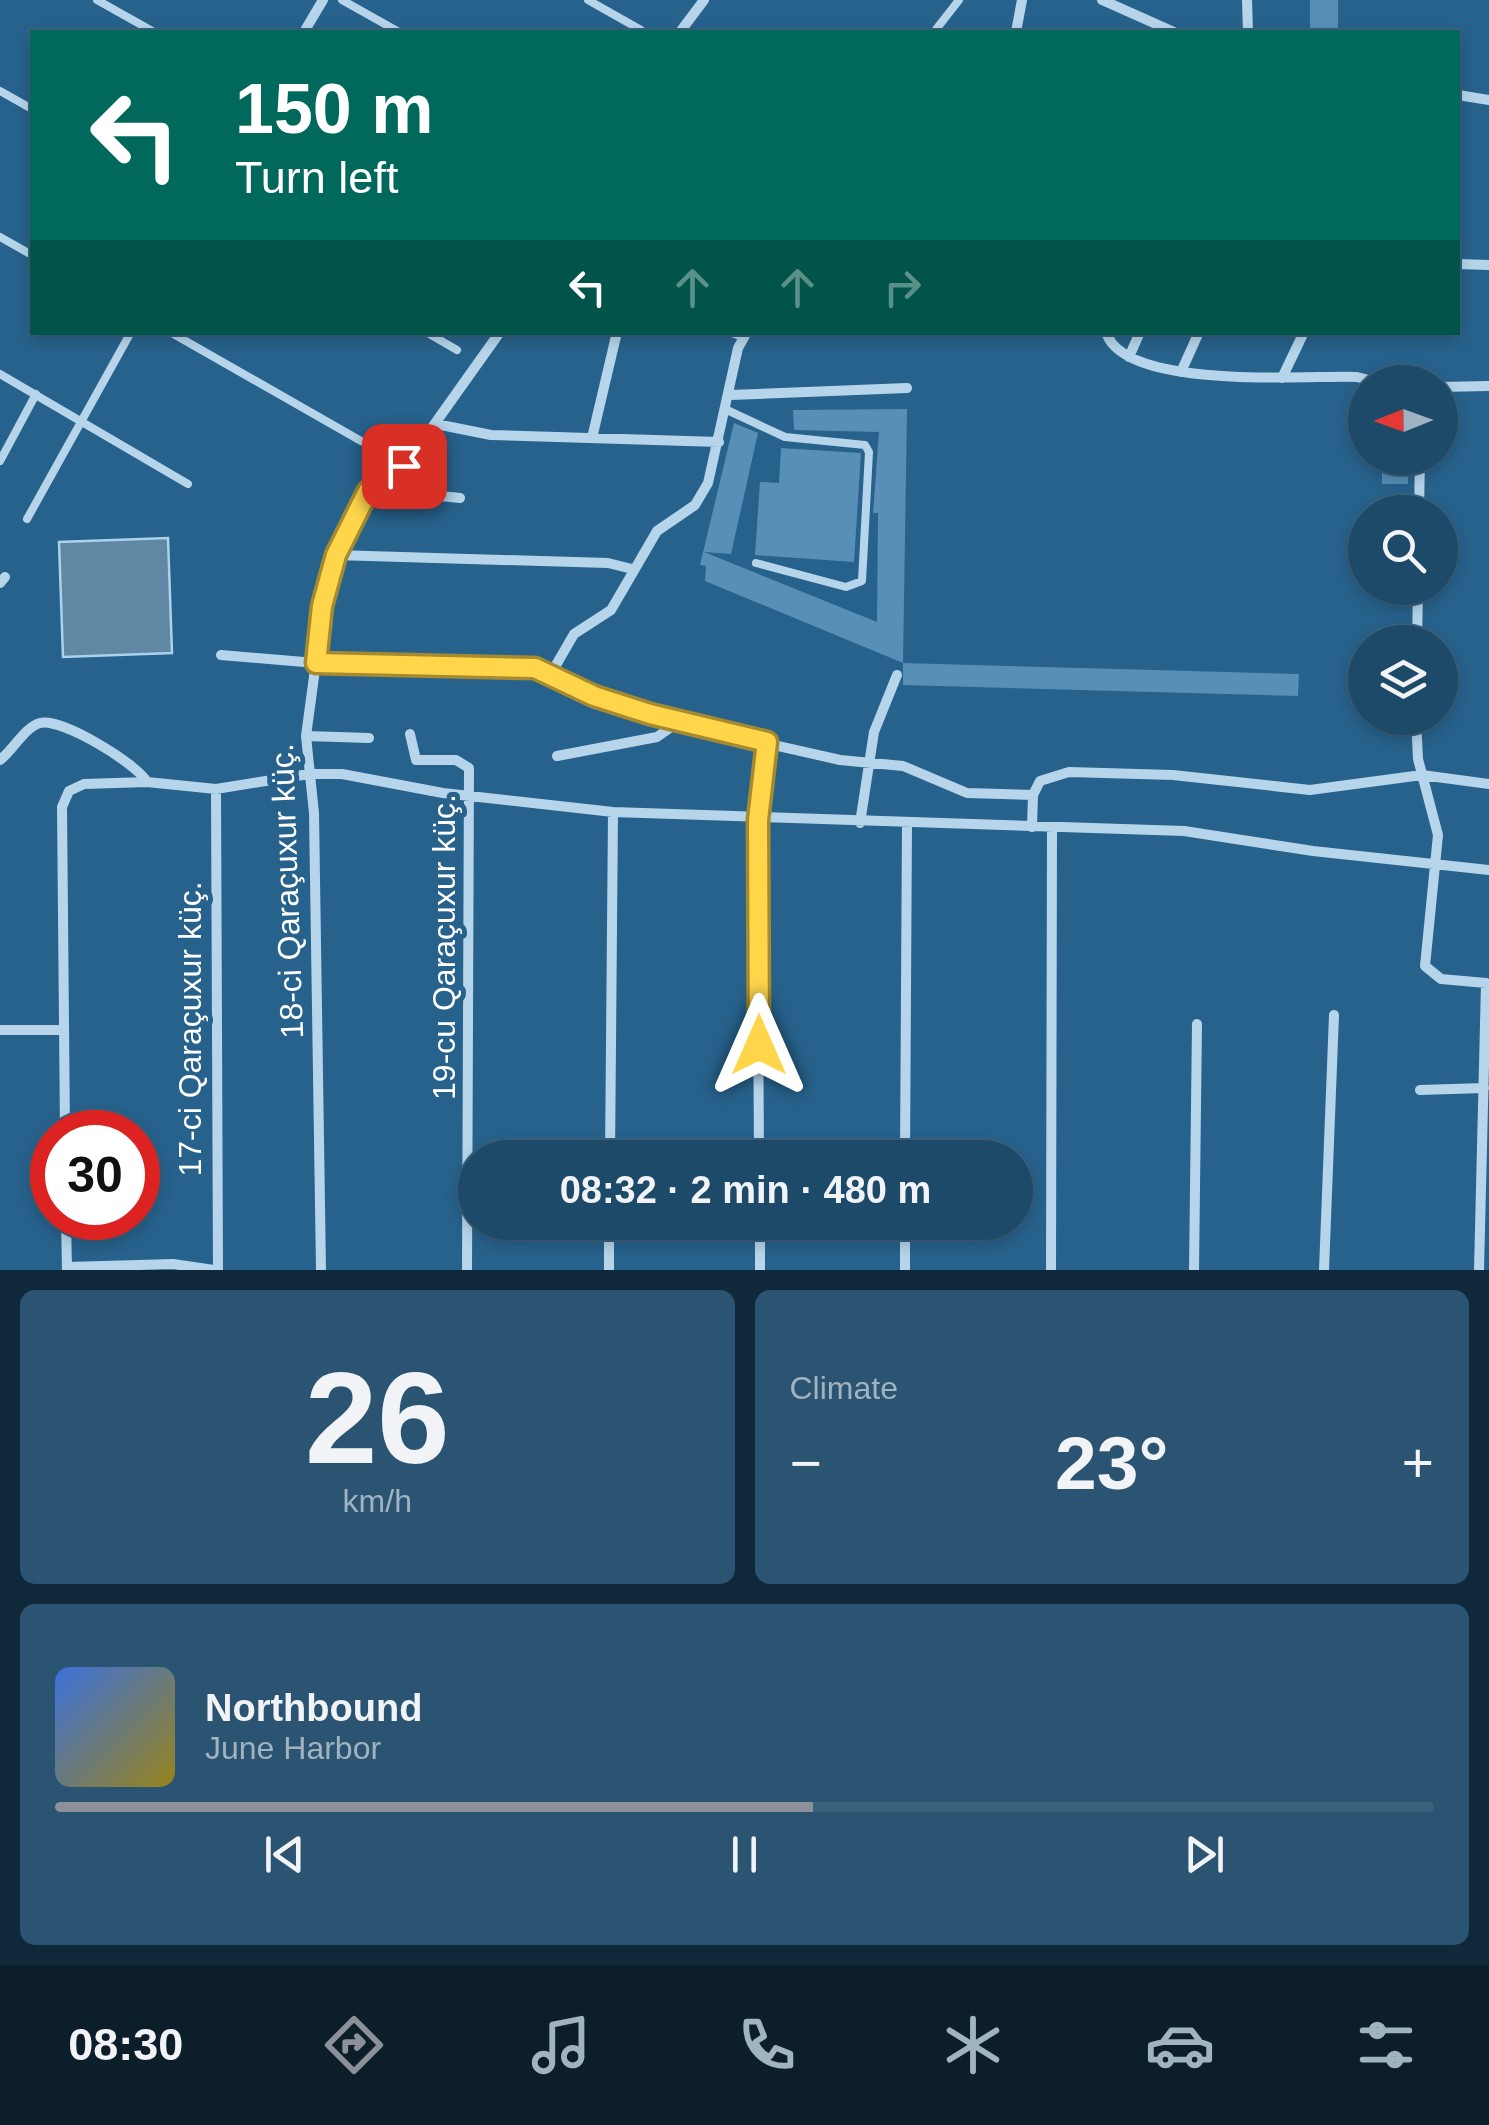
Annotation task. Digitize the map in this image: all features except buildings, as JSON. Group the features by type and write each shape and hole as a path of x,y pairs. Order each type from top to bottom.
{"street":[{"path":"305,30 323,0"},
{"path":"682,30 704,0"},
{"path":"1016,30 1022,0"},
{"path":"1102,0 1142,27"},
{"path":"1247,0 1248,30"},
{"path":"1460,95 1489,100"},
{"path":"1460,264 1489,265"},
{"name":"18-ci Qaraçuxur küç.","path":"321,1270 314,813 306,736 322,606 336,555 368,491 389,480 436,424 498,335"},
{"path":"592,438 616,335"},
{"path":"552,672 574,634 611,610 656,531 695,505 708,483 745,335"},
{"path":"1107,335 1129,357 1181,372 1348,377"},
{"path":"1129,357 1139,335"},
{"path":"1181,372 1198,335"},
{"path":"1282,378 1303,335"},
{"path":"1458,387 1489,386"},
{"path":"730,395 906,388"},
{"path":"436,424 491,436 719,442"},
{"path":"389,480 410,493 460,498"},
{"path":"336,555 608,563 632,569"},
{"path":"221,655 316,663 515,666 552,672 594,696 678,723 869,764 924,771 967,793 1032,795"},
{"path":"860,823 874,732 897,675"},
{"path":"0,760 34,726 51,722 125,758 147,782"},
{"path":"557,756 658,737 678,723"},
{"name":"19-cu Qaraçuxur küç.","path":"410,734 416,760 456,760 469,768 467,1270"},
{"path":"1418,735 1422,775 1437,825 1425,966 1440,979 1487,983 1479,1270"},
{"path":"306,736 369,738"},
{"path":"760,1140 758,820 767,742"},
{"path":"1032,827 1032,795 1048,775 1069,772 1172,774 1310,790 1422,775 1489,784"},
{"path":"65,1110 62,808 69,791 84,784 147,782 216,788 309,774 342,774 470,796 613,812 758,820 1184,831 1313,851 1489,870"},
{"name":"17-ci Qaraçuxur küç.","path":"216,788 216,1270"},
{"path":"610,1140 613,812"},
{"path":"905,1140 907,824"},
{"path":"1051,1270 1052,828"},
{"path":"1324,1270 1334,1015"},
{"path":"1194,1270 1197,1024"},
{"path":"0,1030 64,1030"},
{"path":"1420,1090 1484,1088"},
{"path":"66,1240 67,1269 174,1264 216,1270"},
{"path":"609,1240 609,1270"},
{"path":"760,1240 760,1270"},
{"path":"904,1270 905,1240"}],"lane":[{"path":"96,0 150,30"},
{"path":"342,0 394,30"},
{"path":"588,0 641,30"},
{"path":"936,30 959,0"},
{"path":"0,91 30,109"},
{"path":"0,237 30,254"},
{"path":"27,519 129,335"},
{"path":"175,335 361,441"},
{"path":"431,335 456,350"},
{"path":"0,374 188,484"},
{"path":"0,461 36,394"},
{"path":"726,410 785,437 865,445 869,452 862,581 846,587 756,563"}],"water":[{"path":"168,538 172,653 63,657 59,542"}],"route":[{"path":"404,466 368,491 336,555 328,573 316,663 535,668 552,672 594,696 678,723 767,742 758,820 759,1045"}]}
